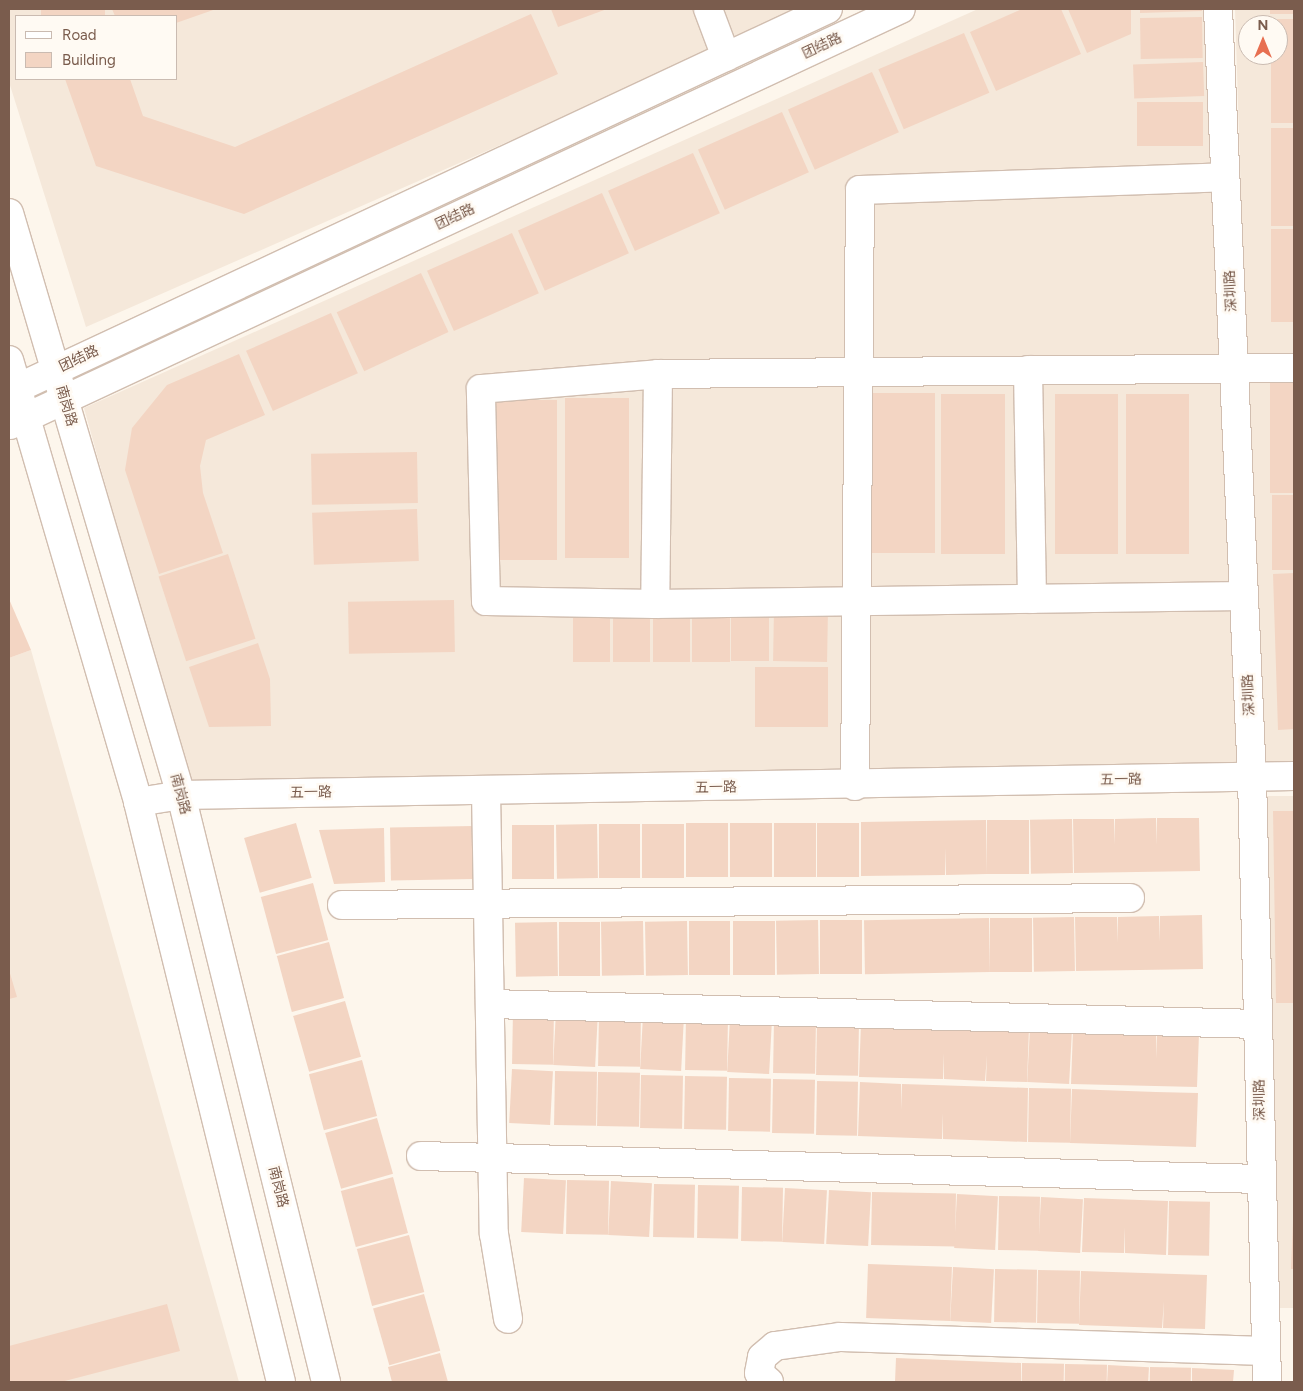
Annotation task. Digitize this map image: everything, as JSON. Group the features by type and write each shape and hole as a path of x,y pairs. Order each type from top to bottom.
{"street":[{"path":"708,9 726,57"},
{"name":"团结路","path":"13,390 828,9"},
{"name":"团结路","path":"17,422 901,9"},
{"name":"深圳路","path":"1218,9 1252,777 1267,1382"},
{"path":"855,786 855,602 860,372 860,190 1225,177"},
{"name":"南岗路","path":"9,213 181,795 326,1382"},
{"path":"9,360 17,422 138,802 281,1382"},
{"path":"1244,596 655,604 486,601 481,389 658,374 1235,367 1294,368"},
{"path":"1028,370 1032,599"},
{"path":"655,604 658,374"},
{"name":"五一路","path":"138,802 181,795 855,786 1294,776"},
{"path":"486,791 494,1234 508,1319"},
{"path":"342,905 488,902 1130,898"},
{"path":"490,1004 1258,1024"},
{"path":"421,1156 493,1155 1262,1179"},
{"path":"769,1382 759,1373 762,1357 775,1346 840,1337 1266,1351"}],"shaded area":[{"path":"9,9 810,9 86,327 9,82"},
{"path":"978,9 1209,9 1240,767 190,789 84,408"},
{"path":"1235,9 1294,9 1294,766 1259,767"},
{"path":"31,650 239,1382 9,1382 9,658"},
{"path":"1262,796 1294,796 1294,1308 1277,1308"}],"building":[{"path":"41,9 105,9 105,15 41,15"},
{"path":"112,9 216,9 178,22 178,15 115,15"},
{"path":"551,9 607,9 558,27"},
{"path":"1022,9 1061,9 1081,54 996,91 970,32"},
{"path":"1068,9 1131,9 1131,34 1087,53"},
{"path":"1140,9 1202,9 1202,11 1140,13"},
{"path":"1270,9 1294,9 1294,14 1270,14"},
{"path":"531,14 558,74 244,214 96,166 65,80 130,80 143,116 235,147"},
{"path":"1202,17 1203,58 1141,59 1140,18"},
{"path":"1288,19 1294,19 1294,123 1271,123 1271,65 1288,65"},
{"path":"964,33 989,93 904,129 878,69"},
{"path":"1203,62 1204,96 1134,98 1133,64"},
{"path":"872,72 899,132 815,170 788,109"},
{"path":"1137,102 1203,102 1203,146 1137,146"},
{"path":"782,112 809,172 725,210 698,149"},
{"path":"1271,128 1294,128 1294,226 1271,226"},
{"path":"693,153 720,213 635,251 608,191"},
{"path":"602,193 629,253 545,291 518,230"},
{"path":"1271,229 1294,229 1294,322 1271,322"},
{"path":"512,233 539,293 454,331 427,271"},
{"path":"421,273 448,332 364,371 337,312"},
{"path":"331,313 358,373 273,411 246,351"},
{"path":"239,354 265,415 206,440 200,466 203,493 223,553 159,574 125,470 132,428 167,385"},
{"path":"1270,377 1294,377 1294,493 1270,493"},
{"path":"871,393 935,393 935,553 871,553"},
{"path":"941,394 1005,394 1005,554 941,554"},
{"path":"1055,394 1118,394 1118,554 1055,554"},
{"path":"1126,394 1189,394 1189,554 1126,554"},
{"path":"565,398 629,398 629,558 565,558"},
{"path":"494,400 557,400 557,560 494,560"},
{"path":"417,452 418,503 312,505 311,454"},
{"path":"1272,495 1294,495 1294,570 1272,570"},
{"path":"417,509 419,561 314,565 312,513"},
{"path":"228,554 256,639 186,661 159,577"},
{"path":"1294,573 1294,729 1278,730 1273,574"},
{"path":"9,599 31,650 9,658"},
{"path":"454,600 455,652 349,654 348,602"},
{"path":"573,606 610,606 610,662 573,662"},
{"path":"613,606 650,606 650,662 613,662"},
{"path":"653,606 690,606 690,662 653,662"},
{"path":"692,606 730,606 730,662 692,662"},
{"path":"731,606 769,606 769,661 731,661"},
{"path":"774,608 828,609 827,662 773,661"},
{"path":"258,643 270,679 271,726 209,727 189,667"},
{"path":"755,667 828,667 828,727 755,727"},
{"path":"1273,811 1294,811 1294,1003 1276,1003"},
{"path":"1156,818 1157,845 1157,818 1199,818 1200,871 1074,873 1073,819 1114,819 1115,845 1115,819"},
{"path":"1072,819 1073,873 1031,874 1030,820"},
{"path":"986,820 987,874 946,875 945,848 945,875 861,876 861,822"},
{"path":"987,820 1029,820 1029,874 987,874"},
{"path":"296,823 312,878 260,893 244,838"},
{"path":"686,823 728,823 728,877 686,877"},
{"path":"730,823 772,823 772,877 730,877"},
{"path":"774,823 816,823 816,877 774,877"},
{"path":"817,823 859,823 859,877 817,877"},
{"path":"597,824 598,878 557,879 556,825"},
{"path":"599,824 640,824 640,878 599,878"},
{"path":"642,824 684,824 684,878 642,878"},
{"path":"512,825 554,825 554,879 512,879"},
{"path":"473,826 474,879 391,880 390,827"},
{"path":"384,828 385,882 334,884 319,830"},
{"path":"313,883 328,940 276,954 261,897"},
{"path":"1202,915 1203,969 1076,971 1075,917 1117,917 1117,943 1118,917 1159,916 1160,942 1160,916"},
{"path":"1074,917 1075,971 1034,972 1033,918"},
{"path":"989,918 990,972 865,974 864,920"},
{"path":"989,918 990,972 865,974 864,920"},
{"path":"818,920 819,974 777,975 776,921"},
{"path":"820,920 862,920 862,974 820,974"},
{"path":"643,921 644,975 602,976 601,922"},
{"path":"687,921 688,975 646,976 645,922"},
{"path":"689,921 730,921 730,975 689,975"},
{"path":"733,921 775,921 775,975 733,975"},
{"path":"557,922 558,976 516,977 515,923"},
{"path":"559,922 600,922 600,976 559,976"},
{"path":"329,942 344,998 292,1012 277,956"},
{"path":"9,970 17,997 9,999"},
{"path":"345,1001 361,1057 309,1072 293,1016"},
{"path":"513,1010 554,1011 553,1065 512,1064"},
{"path":"556,1011 598,1013 595,1067 553,1065"},
{"path":"599,1013 641,1014 640,1067 598,1066"},
{"path":"643,1015 684,1017 681,1071 640,1069"},
{"path":"686,1017 728,1018 727,1071 685,1070"},
{"path":"730,1018 772,1020 769,1074 727,1072"},
{"path":"774,1020 816,1021 815,1074 773,1073"},
{"path":"817,1022 859,1023 858,1076 816,1075"},
{"path":"861,1023 1029,1028 1027,1082 986,1081 987,1055 985,1081 944,1079 944,1053 943,1079 859,1077"},
{"path":"1030,1028 1072,1030 1069,1084 1027,1082"},
{"path":"1073,1030 1156,1033 1156,1059 1157,1033 1199,1034 1197,1087 1071,1084"},
{"path":"362,1060 377,1116 324,1130 309,1074"},
{"path":"512,1069 553,1071 550,1125 509,1123"},
{"path":"555,1071 597,1072 596,1126 554,1125"},
{"path":"598,1072 640,1073 639,1127 597,1126"},
{"path":"641,1075 683,1076 682,1129 640,1128"},
{"path":"685,1076 727,1077 726,1130 684,1129"},
{"path":"729,1078 771,1079 770,1132 728,1131"},
{"path":"773,1079 815,1080 814,1134 772,1133"},
{"path":"817,1081 858,1082 857,1136 816,1135"},
{"path":"860,1082 901,1084 901,1110 902,1084 1028,1088 1027,1142 943,1139 943,1113 942,1139 858,1136"},
{"path":"1029,1088 1071,1089 1070,1143 1028,1142"},
{"path":"1072,1089 1198,1093 1196,1147 1070,1143"},
{"path":"377,1118 393,1174 341,1189 325,1133"},
{"path":"393,1177 408,1233 356,1247 341,1191"},
{"path":"524,1178 566,1180 563,1234 521,1232"},
{"path":"567,1180 609,1181 608,1235 566,1234"},
{"path":"611,1181 652,1183 649,1237 608,1235"},
{"path":"654,1184 695,1185 694,1238 653,1237"},
{"path":"698,1185 739,1186 738,1239 697,1238"},
{"path":"742,1187 783,1188 782,1242 741,1241"},
{"path":"785,1188 827,1190 824,1244 782,1242"},
{"path":"829,1190 871,1192 868,1246 826,1244"},
{"path":"872,1192 956,1193 955,1246 871,1245"},
{"path":"957,1194 998,1196 995,1250 954,1248"},
{"path":"999,1196 1040,1197 1039,1251 998,1250"},
{"path":"1041,1197 1083,1199 1080,1253 1038,1251"},
{"path":"1084,1198 1168,1201 1166,1255 1125,1253 1125,1227 1124,1253 1082,1252"},
{"path":"1169,1201 1210,1202 1209,1256 1168,1255"},
{"path":"1293,1221 1294,1269 1291,1269"},
{"path":"409,1235 424,1292 372,1306 357,1249"},
{"path":"868,1264 952,1267 950,1321 866,1318"},
{"path":"953,1267 994,1269 991,1323 950,1321"},
{"path":"995,1269 1037,1270 1036,1323 994,1322"},
{"path":"1038,1270 1080,1271 1079,1324 1037,1323"},
{"path":"1081,1271 1207,1275 1205,1329 1163,1328 1164,1301 1162,1328 1079,1325"},
{"path":"424,1294 440,1351 389,1365 373,1309"},
{"path":"167,1304 180,1351 61,1382 9,1382 9,1346"},
{"path":"440,1353 448,1382 392,1382 388,1367"},
{"path":"896,1358 1021,1363 1021,1382 895,1382"},
{"path":"1022,1363 1064,1364 1064,1382 1022,1382"},
{"path":"1065,1364 1107,1365 1107,1382 1065,1382"},
{"path":"1108,1365 1149,1367 1148,1382 1107,1382"},
{"path":"1150,1367 1191,1368 1191,1382 1150,1382"},
{"path":"1192,1368 1234,1370 1233,1382 1192,1382"}]}
